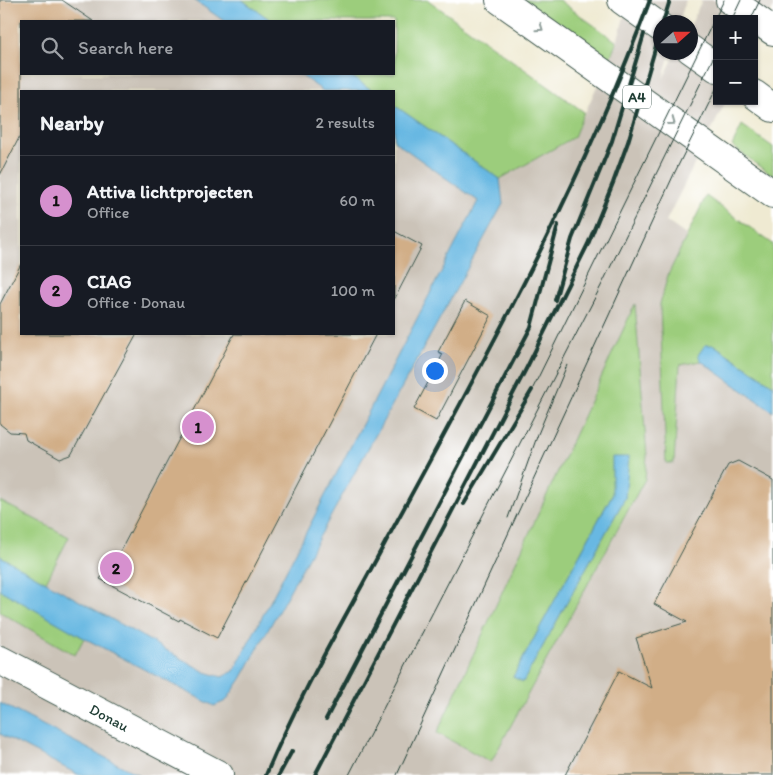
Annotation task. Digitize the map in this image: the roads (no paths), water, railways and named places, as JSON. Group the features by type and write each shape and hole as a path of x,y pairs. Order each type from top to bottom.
{"main road":[{"name":"A4","path":"500,0 773,194"},
{"path":"622,0 653,22"},
{"path":"730,0 773,31"},
{"path":"698,55 713,65"},
{"path":"758,97 773,108"},
{"name":"Donau","path":"0,660 219,775"}],"water":[{"path":"194,0 242,0 271,20 223,20"},
{"path":"300,75 349,75 372,90 322,90"},
{"path":"395,106 500,179 503,204 241,679 226,701 214,706 84,638 0,590 0,556 205,672 222,677 234,671 478,201 395,142"},
{"path":"705,345 714,345 773,385 773,412 701,361 698,355"},
{"path":"612,457 629,457 625,498 523,682 513,677 612,495"},
{"path":"0,703 139,775 79,775 0,734"}],"tram line":[{"path":"532,390 724,0"},
{"path":"734,15 741,0"},
{"path":"753,15 760,0"},
{"path":"349,775 602,284 713,58"},
{"path":"397,775 674,174 713,95"},
{"path":"508,518 538,434 567,365"}],"railway":[{"path":"266,775 307,687 493,344 561,209 593,140 650,0"},
{"path":"665,15 670,0"},
{"path":"555,300 572,239 612,141 644,34"},
{"path":"315,775 527,367 588,244 628,142 653,56"},
{"path":"326,719 531,327 558,225"},
{"path":"464,504 532,390"},
{"path":"279,775 292,751"}],"place":[{"name":"Attiva lichtprojecten","path":"198,427"},
{"name":"CIAG","path":"116,568"}]}
